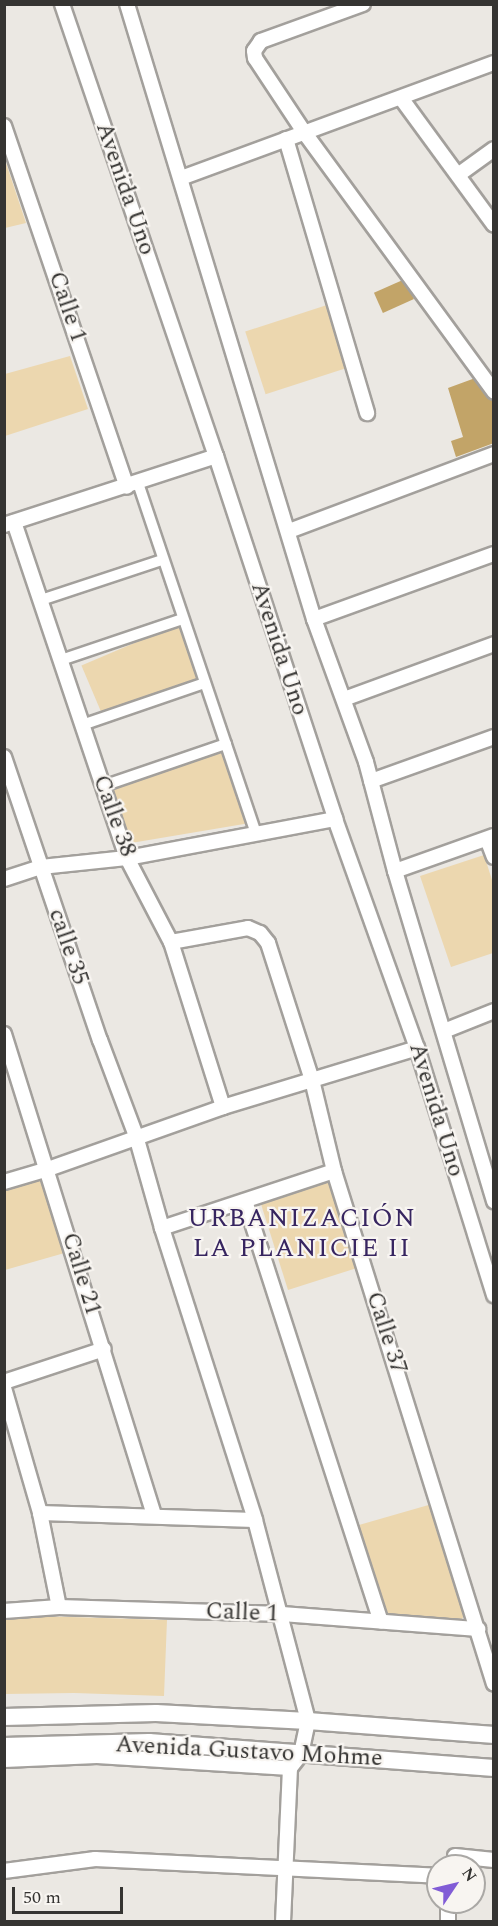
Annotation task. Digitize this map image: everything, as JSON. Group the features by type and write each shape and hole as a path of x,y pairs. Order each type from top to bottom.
{"street":[{"name":"Avenida Uno","path":"62,4 216,456 335,819 417,1048 494,1295"},
{"name":"Avenida Uno","path":"127,4 314,619 371,781 395,871 494,1202"},
{"path":"363,4 261,41 254,51 260,69 494,392"},
{"path":"181,178 494,63"},
{"path":"401,98 494,225"},
{"name":"Calle 1","path":"4,126 9,156 133,485"},
{"path":"286,139 367,413"},
{"path":"458,175 494,149"},
{"path":"289,531 494,454"},
{"path":"9,524 216,456"},
{"path":"133,485 183,619 256,834"},
{"name":"Calle 38","path":"9,524 41,600 127,858 171,942 223,1107"},
{"path":"314,619 494,554"},
{"path":"41,600 162,560"},
{"path":"61,660 183,619"},
{"path":"344,699 494,644"},
{"path":"82,724 205,683"},
{"path":"371,781 494,737"},
{"path":"103,786 226,744"},
{"name":"calle 35","path":"4,757 100,1041 136,1136 162,1228 255,1520 282,1614 308,1721"},
{"path":"4,879 41,867 127,858 335,819"},
{"path":"395,871 490,837 494,856"},
{"name":"Calle 37","path":"171,942 248,928 260,933 268,943 312,1080 334,1171 494,1684"},
{"path":"444,1031 494,1011"},
{"name":"Calle 21","path":"4,1034 48,1169 154,1515"},
{"path":"4,1182 48,1169 223,1107 417,1048"},
{"path":"162,1228 334,1171"},
{"path":"245,1201 381,1622"},
{"path":"4,1382 104,1349"},
{"path":"4,1388 39,1513 59,1607"},
{"path":"39,1513 255,1520"},
{"name":"Calle 1","path":"4,1611 59,1607 282,1614 478,1629"},
{"name":"Avenida Gustavo Mohme","path":"4,1717 156,1713 308,1721 494,1735"},
{"path":"284,1922 288,1868 290,1768 301,1754 308,1721"},
{"name":"Avenida Gustavo Mohme","path":"4,1746 149,1742 494,1768"},
{"path":"4,1760 97,1756 290,1768"},
{"path":"4,1871 95,1859 426,1875"}],"shaded area":[{"path":"4,160 26,223 5,228"},
{"path":"327,305 347,368 266,394 245,332"},
{"path":"70,356 88,409 5,436 5,374"},
{"path":"179,624 202,679 105,721 81,665"},
{"path":"223,750 250,823 131,843 111,786"},
{"path":"484,855 493,883 493,953 451,967 420,876"},
{"path":"327,1177 332,1179 360,1267 288,1290 261,1204 265,1197"},
{"path":"40,1179 44,1181 68,1252 5,1270 5,1189"},
{"path":"432,1504 467,1610 462,1619 386,1616 383,1613 359,1525"},
{"path":"4,1615 167,1620 164,1696 74,1693 5,1694"}],"building":[{"path":"405,279 414,299 383,313 374,293"},
{"path":"478,377 494,399 494,443 456,457 451,441 463,437 448,388"}],"district":[{"name":"URBANIZACIÓN LA PLANICIE II","path":"302,1234"}]}
